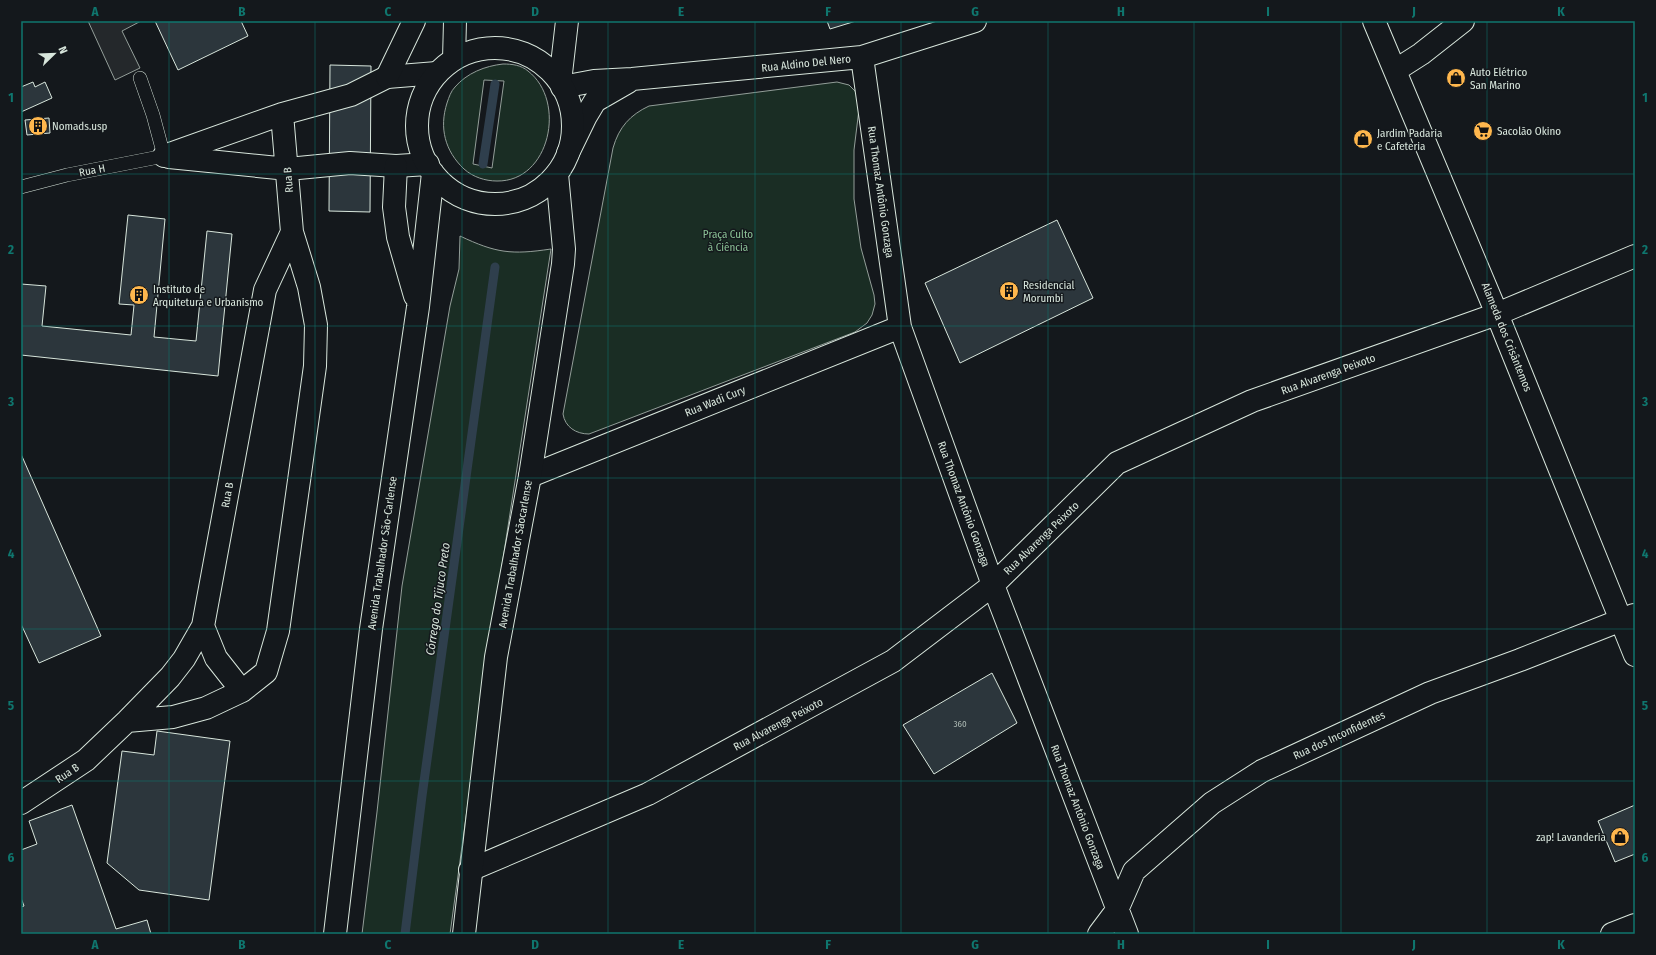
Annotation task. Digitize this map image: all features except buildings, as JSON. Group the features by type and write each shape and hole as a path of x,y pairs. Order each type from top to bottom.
{"street":[{"path":"387,77 414,21"},
{"path":"454,59 455,21"},
{"path":"561,85 567,21"},
{"name":"Rua Aldino Del Nero","path":"561,85 862,57 975,21"},
{"name":"Alameda dos Crisântemos","path":"1374,21 1396,70 1497,314 1628,617 1635,655"},
{"path":"1396,70 1421,54 1463,21"},
{"path":"568,153 573,129 570,105 561,85 544,65 523,52 500,47 476,49 454,59 437,72 425,90 418,111 417,133 422,154 430,169 450,190 471,200 495,204 518,201 539,190 557,174 568,153 586,116 595,101 632,79"},
{"name":"Rua Thomaz Antônio Gonzaga","path":"862,57 900,327 993,585 1127,934"},
{"path":"164,156 282,114 351,94 387,77 437,72"},
{"name":"Rua B","path":"21,803 86,760 127,721 170,677 184,659 203,626 264,290 292,232 288,169 282,114"},
{"path":"164,156 288,169 350,163 430,169"},
{"path":"396,166 394,207 398,237 418,307"},
{"name":"Avenida Trabalhador São-Carlense","path":"335,934 371,629 418,307 430,169"},
{"name":"Avenida Trabalhador Sãocarlense","path":"464,934 470,870 496,657 530,476 564,249 557,174"},
{"path":"127,721 173,717 206,708 242,691 266,672 278,631 315,366 316,325 309,287 292,232"},
{"name":"Rua Alvarenga Peixoto","path":"470,870 648,794 893,662 993,585 1117,463 1252,401 1497,314 1635,256"},
{"name":"Rua Wadi Cury","path":"530,476 900,327"},
{"name":"Rua dos Inconfidentes","path":"1099,934 1117,910 1134,871 1212,803 1262,771 1430,693 1520,660 1628,617"},
{"path":"203,626 216,658 242,691"},
{"path":"1612,934 1635,925"}],"lane":[{"path":"140,78 153,115 164,156"},
{"name":"Rua H","path":"21,186 67,175 164,156"}],"green space":[{"path":"503,64 519,66 528,71 540,84 547,101 549,119 547,138 540,155 530,168 515,178 497,181 475,176 464,169 452,155 445,139 444,130 447,103 451,92 455,87 471,74 483,68","holes":["484,80 504,81 492,168 473,164"]},
{"name":"Praça Culto à Ciência","path":"837,82 849,85 855,91 860,101 854,150 854,199 861,248 874,295 875,304 872,315 867,323 855,332 589,434 580,433 572,429 566,423 563,414 613,148 618,134 626,122 636,113 649,106"},
{"path":"460,236 484,246 504,251 525,252 551,249 489,649 450,934 362,934 402,586 450,306 459,269"}],"shaded area":[{"path":"88,21 141,21 122,31 140,68 115,80"}],"waterway":[{"name":"Córrego do Tijuco Preto","path":"483,164 495,84"},
{"name":"Córrego do Tijuco Preto","path":"405,934 422,796 495,267"}],"place":[{"name":"Auto Elétrico San Marino","path":"1456,78"},
{"name":"Nomads.usp","path":"38,126"},
{"name":"Sacolão Okino","path":"1483,131"},
{"name":"Jardim Padaria e Cafeteria","path":"1363,139"},
{"name":"Residencial Morumbi","path":"1009,291"},
{"name":"Instituto de Arquitetura e Urbanismo","path":"139,295"},
{"name":"zap! Lavanderia","path":"1620,837"}]}
